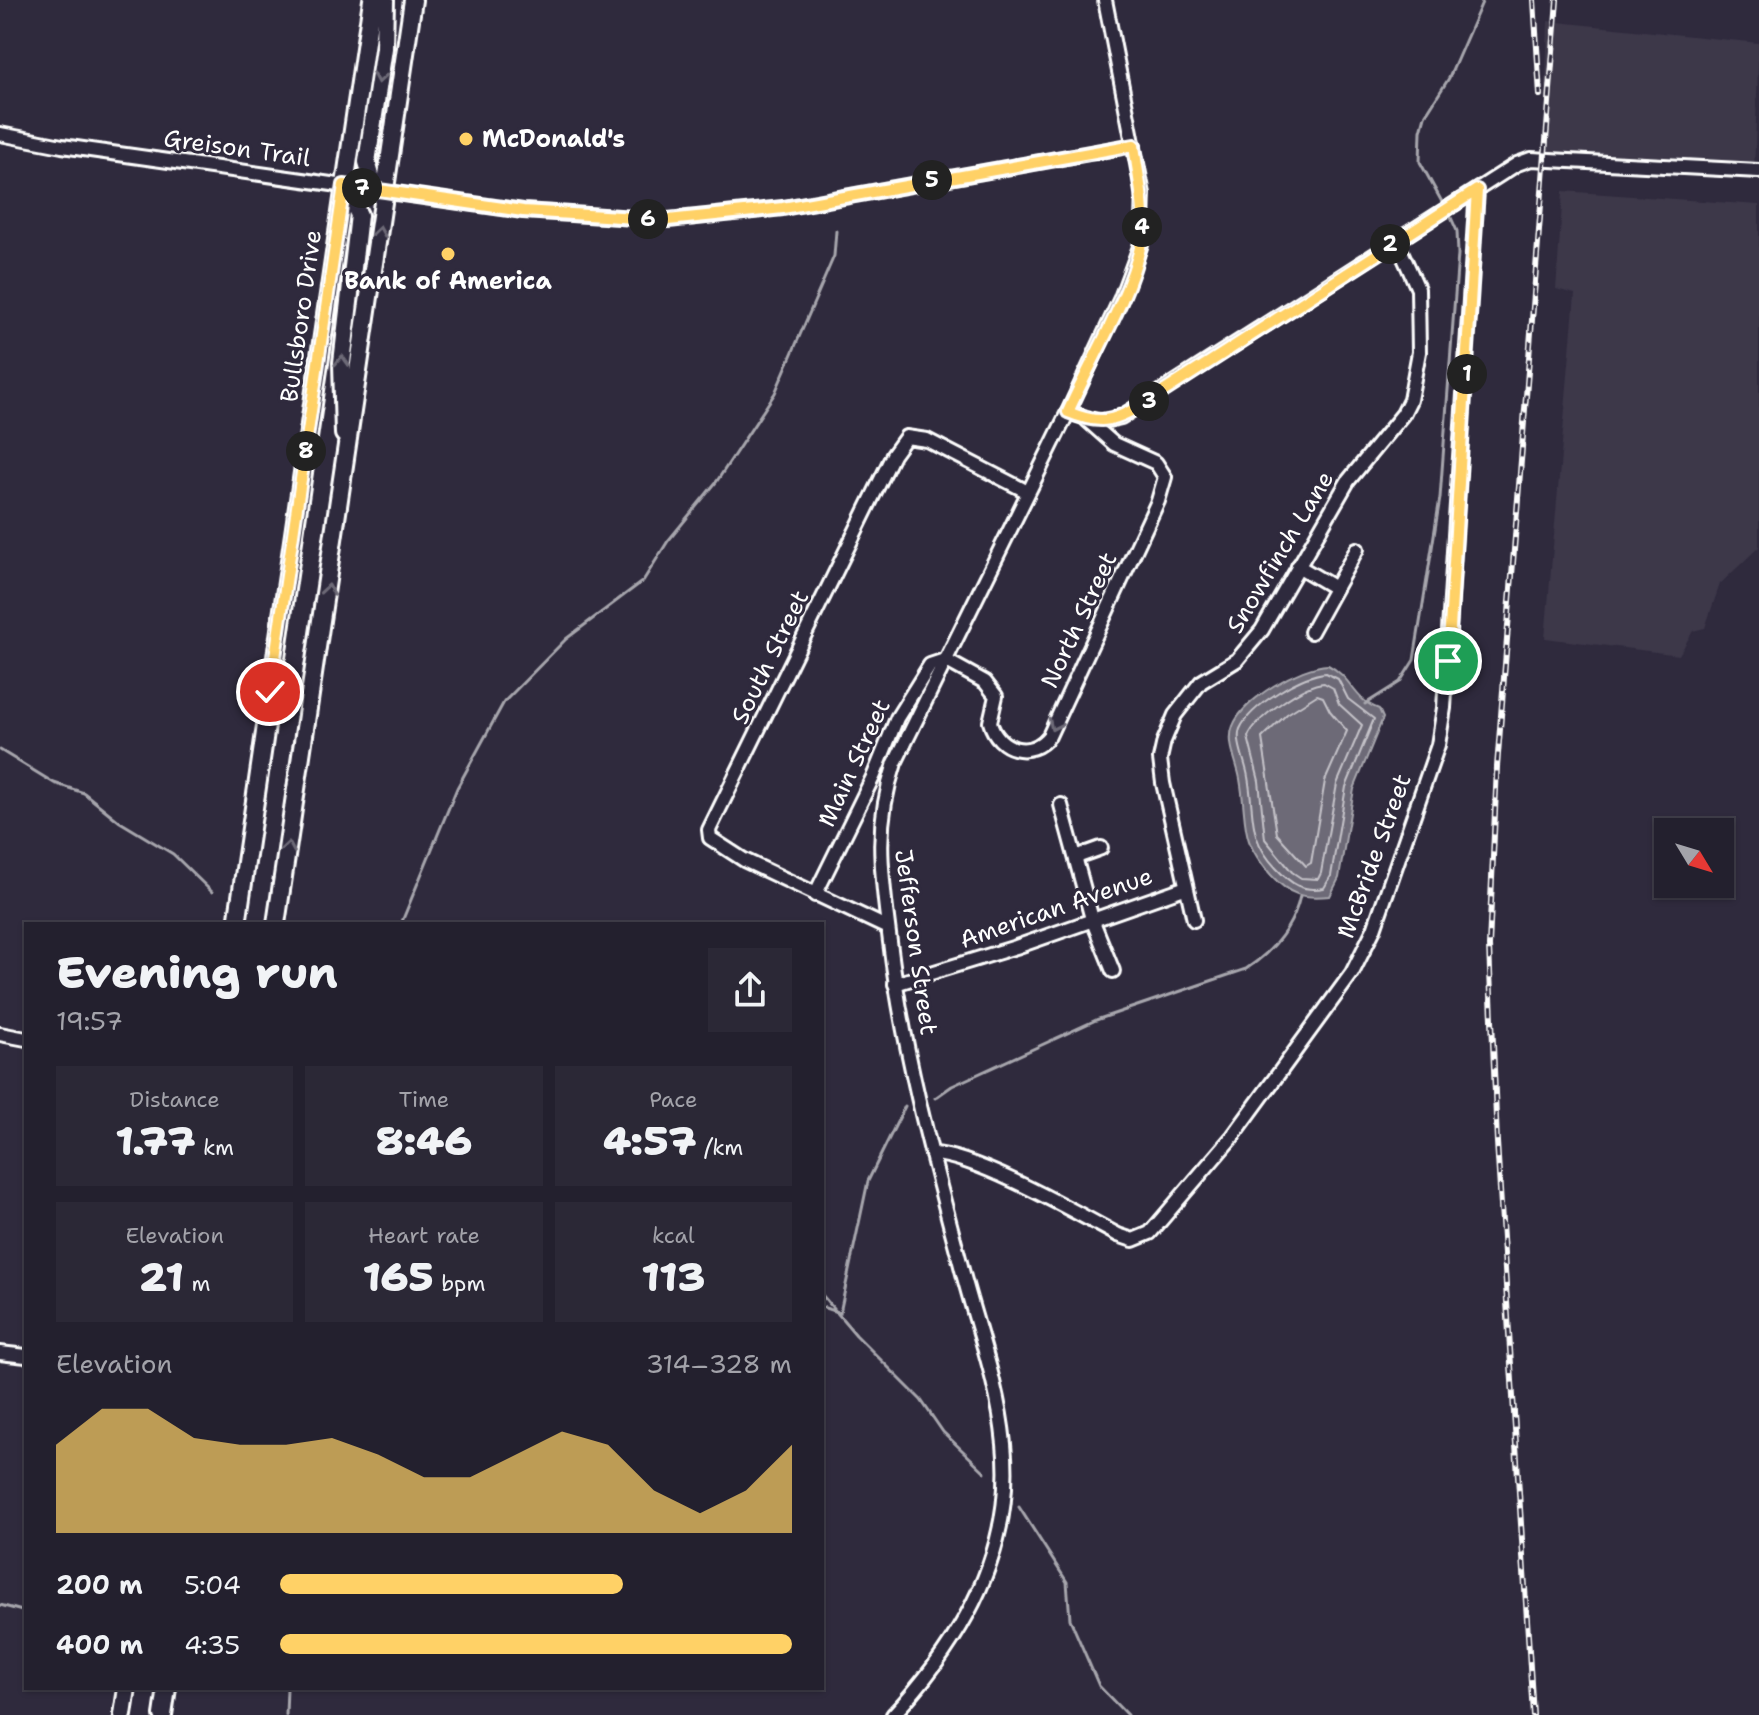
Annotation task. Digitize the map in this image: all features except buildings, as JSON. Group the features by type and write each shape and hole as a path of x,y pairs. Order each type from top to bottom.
{"main road":[{"name":"Bullsboro Drive","path":"237,922 372,0"},
{"path":"385,0 384,48 367,162 373,182 385,192"},
{"path":"276,922 413,0"},
{"path":"344,185 359,215 342,363 346,467"},
{"path":"123,1715 127,1690"},
{"path":"163,1715 167,1690"}],"street":[{"name":"Jefferson Street","path":"893,1715 927,1679 963,1626 992,1554 1004,1499 1004,1445 997,1401 933,1154 895,984 880,867 883,799 895,763 1121,298 1141,244 1143,194 1105,0"},
{"name":"Greison Trail","path":"0,134 62,146 523,211 668,220 722,217 1134,145"},
{"path":"1068,412 1087,420 1112,420 1149,401 1517,164 1546,157 1759,171"},
{"name":"McBride Street","path":"933,1154 948,1154 978,1166 1118,1235 1133,1240 1150,1233 1233,1136 1352,973 1377,921 1438,745 1444,708 1477,190"},
{"name":"Snowfinch Lane","path":"1194,920 1184,888 1163,783 1160,759 1164,741 1175,715 1201,682 1248,650 1348,481 1403,414 1410,400 1419,352 1418,289 1396,240"},
{"name":"North Street","path":"945,660 994,690 996,703 990,722 998,738 1020,750 1032,749 1049,736 1158,501 1165,477 1162,468 1114,444 1087,420"},
{"name":"South Street","path":"888,928 716,845 710,838 709,830 896,448 906,437 927,440 1026,491"},
{"path":"1311,632 1357,549"},
{"path":"1298,566 1335,588"},
{"name":"Main Street","path":"815,895 874,775 897,718 930,665 945,660"},
{"path":"1061,805 1092,919 1113,971"},
{"path":"1076,857 1101,848"},
{"name":"American Avenue","path":"895,984 1016,947 1184,888"},
{"path":"0,1034 24,1039"},
{"path":"0,1353 24,1356"}],"shaded area":[{"path":"1548,21 1759,43 1754,173 1543,157"},
{"path":"1563,191 1759,205 1759,547 1720,584 1705,628 1693,631 1679,655 1545,638 1575,294 1556,289"}],"water":[{"path":"1328,665 1363,700 1379,709 1383,718 1354,789 1339,878 1330,896 1312,897 1284,887 1253,851 1246,830 1231,732 1239,716 1260,695 1303,671"}],"waterway":[{"path":"1442,202 1420,162 1421,131 1425,116 1449,78 1483,0"},
{"path":"1365,704 1400,682 1414,660 1440,498 1458,254 1457,231 1449,213"},
{"path":"402,922 457,788 504,702 566,639 643,581 668,541 717,481 775,393 834,256 836,231"},
{"path":"0,750 54,783 84,793 120,822 173,854 212,892"},
{"path":"935,1098 952,1086 1096,1020 1246,969 1280,938 1297,908 1300,896"},
{"path":"840,1313 868,1181 905,1106"},
{"path":"824,1297 856,1335 921,1400 943,1432 985,1472"},
{"path":"824,1308 837,1312"},
{"path":"1019,1507 1067,1582 1070,1619 1099,1686 1127,1715"},
{"path":"0,1605 24,1611"},
{"path":"286,1715 287,1690"}],"railway":[{"path":"1534,0 1540,95"},
{"path":"1533,1715 1497,1142 1489,946 1497,767 1557,0"}],"place":[{"name":"McDonald's","path":"466,139"},
{"name":"Bank of America","path":"448,254"}],"route":[{"path":"270,692 344,185 523,211 668,220 722,217 783,208 878,188 1134,145 1143,194 1141,244 1121,298 1068,412 1099,422 1121,417 1149,401 1477,190 1448,661"}]}
